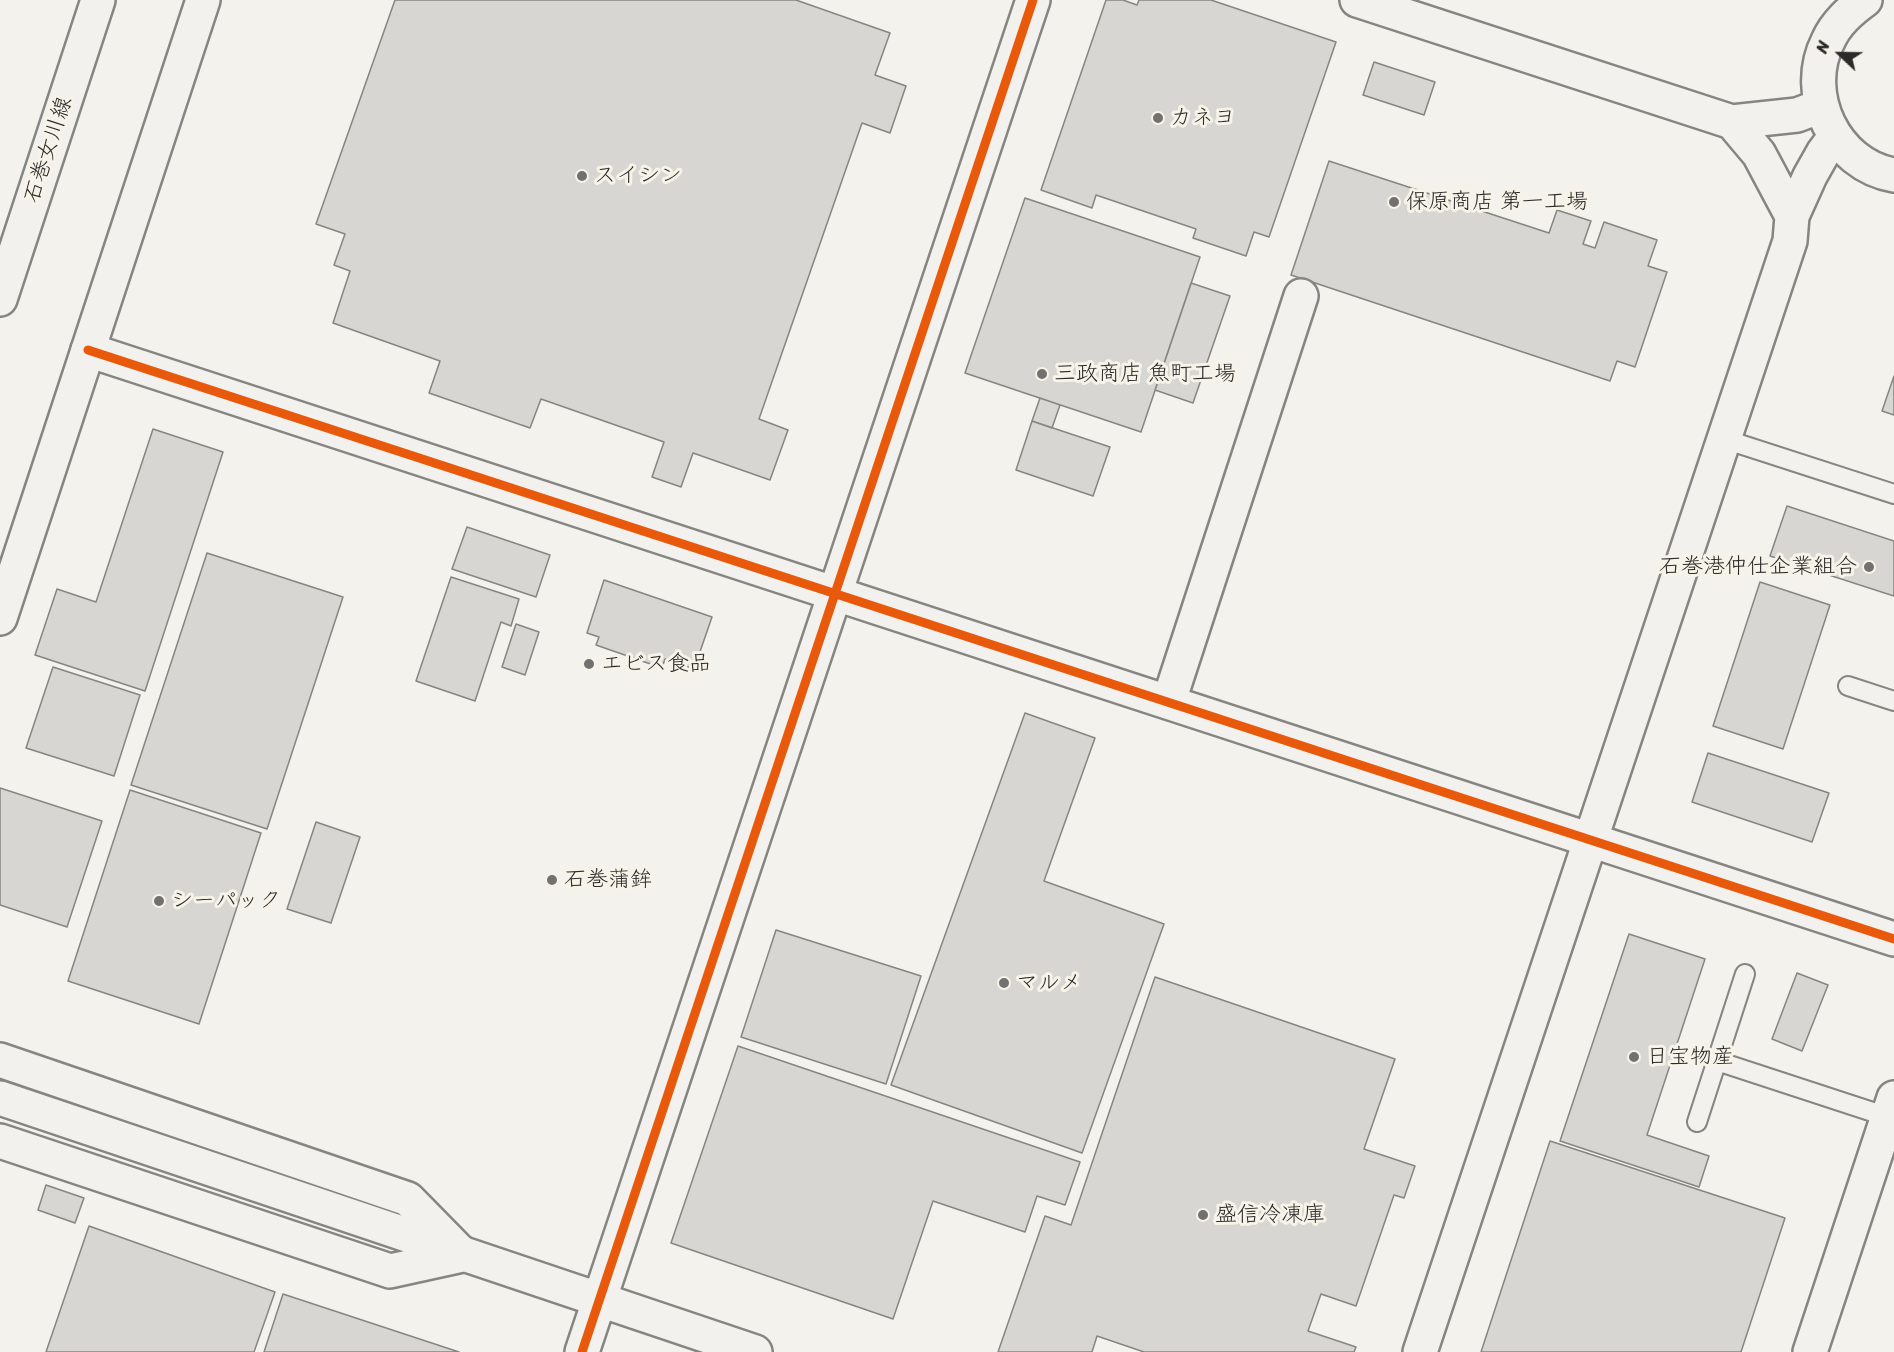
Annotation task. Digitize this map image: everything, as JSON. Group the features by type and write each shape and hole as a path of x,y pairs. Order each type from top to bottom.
{"street":[{"name":"石巻女川線","path":"0,299 98,0"},
{"path":"0,618 203,0"},
{"path":"582,1352 1033,0"},
{"path":"1357,0 1732,122 1797,115 1821,106"},
{"path":"1847,5 1827,41 1818,73 1821,106 1845,148 1883,173 1894,175"},
{"path":"1732,122 1759,154 1792,216"},
{"path":"1420,1352 1790,241 1792,216 1819,160 1845,148"},
{"path":"1169,701 1301,296"},
{"path":"88,350 1894,939"},
{"path":"0,1060 408,1199 463,1255"},
{"path":"0,1098 755,1352"},
{"path":"1810,1352 1891,1108"},
{"path":"0,1141 390,1271 463,1255"}],"lane":[{"path":"1724,439 1894,494"},
{"path":"1848,686 1894,701"},
{"path":"1697,1122 1745,974"},
{"path":"1717,1061 1891,1108"}],"building":[{"path":"395,0 796,0 890,33 875,75 906,86 890,133 862,123 759,419 788,430 770,480 693,453 681,487 652,477 664,442 541,399 530,428 429,393 440,361 333,323 350,271 334,265 345,234 316,224"},
{"path":"1106,0 1123,0 1137,5 1139,0 1211,0 1336,42 1269,237 1254,232 1246,256 1193,238 1196,229 1096,195 1092,208 1041,190"},
{"path":"1374,62 1435,82 1424,115 1363,95"},
{"path":"1329,161 1549,233 1557,210 1591,221 1583,244 1595,248 1604,222 1657,240 1648,266 1667,272 1635,367 1617,361 1610,381 1291,275"},
{"path":"1025,198 1200,257 1141,432 965,373"},
{"path":"1191,283 1230,296 1193,403 1155,390"},
{"path":"1894,376 1894,415 1882,411"},
{"path":"1040,398 1060,405 1052,428 1032,421"},
{"path":"1032,421 1110,447 1093,496 1016,470"},
{"path":"153,429 223,452 145,691 35,655 57,589 96,602"},
{"path":"1787,506 1894,541 1894,596 1770,556"},
{"path":"467,527 550,555 536,597 452,569"},
{"path":"207,553 343,597 267,829 131,785"},
{"path":"451,577 519,599 511,626 501,622 475,701 416,681"},
{"path":"604,580 712,617 694,669 665,659 662,668 596,645 599,637 587,633"},
{"path":"1760,582 1830,605 1783,749 1713,726"},
{"path":"516,624 539,632 525,675 502,667"},
{"path":"53,667 140,695 114,776 26,748"},
{"path":"1025,713 1095,738 1044,881 1164,924 1082,1153 891,1085"},
{"path":"1708,753 1829,793 1812,842 1692,802"},
{"path":"0,788 102,821 67,927 0,905"},
{"path":"130,790 261,833 199,1024 68,981"},
{"path":"316,822 360,837 331,923 287,909"},
{"path":"776,930 921,976 886,1084 741,1037"},
{"path":"1629,934 1705,959 1647,1135 1709,1156 1699,1187 1560,1141"},
{"path":"1797,973 1828,985 1802,1051 1772,1039"},
{"path":"1155,977 1395,1059 1364,1149 1415,1166 1404,1198 1394,1195 1356,1306 1321,1294 1308,1331 1356,1347 1354,1352 1144,1352 1097,1336 1092,1352 998,1352 1045,1216 1071,1225"},
{"path":"738,1046 1080,1162 1065,1205 1037,1196 1025,1232 933,1201 893,1319 671,1243"},
{"path":"1550,1141 1785,1218 1741,1352 1481,1352"},
{"path":"46,1185 84,1198 75,1223 38,1210"},
{"path":"89,1226 275,1292 254,1352 46,1352"},
{"path":"283,1294 459,1352 264,1352"}],"cycle path":[{"path":"582,1352 1033,0"},
{"path":"88,350 1894,939"}],"place":[{"name":"カネヨ","path":"1158,118"},
{"name":"スイシン","path":"582,176"},
{"name":"保原商店 第一工場","path":"1394,202"},
{"name":"三政商店 魚町工場","path":"1042,374"},
{"name":"石巻港仲仕企業組合","path":"1869,567"},
{"name":"エビス食品","path":"589,664"},
{"name":"石巻蒲鉾","path":"552,880"},
{"name":"シーパック","path":"159,901"},
{"name":"マルメ","path":"1004,983"},
{"name":"日宝物産","path":"1634,1057"},
{"name":"盛信冷凍庫","path":"1203,1215"}]}
